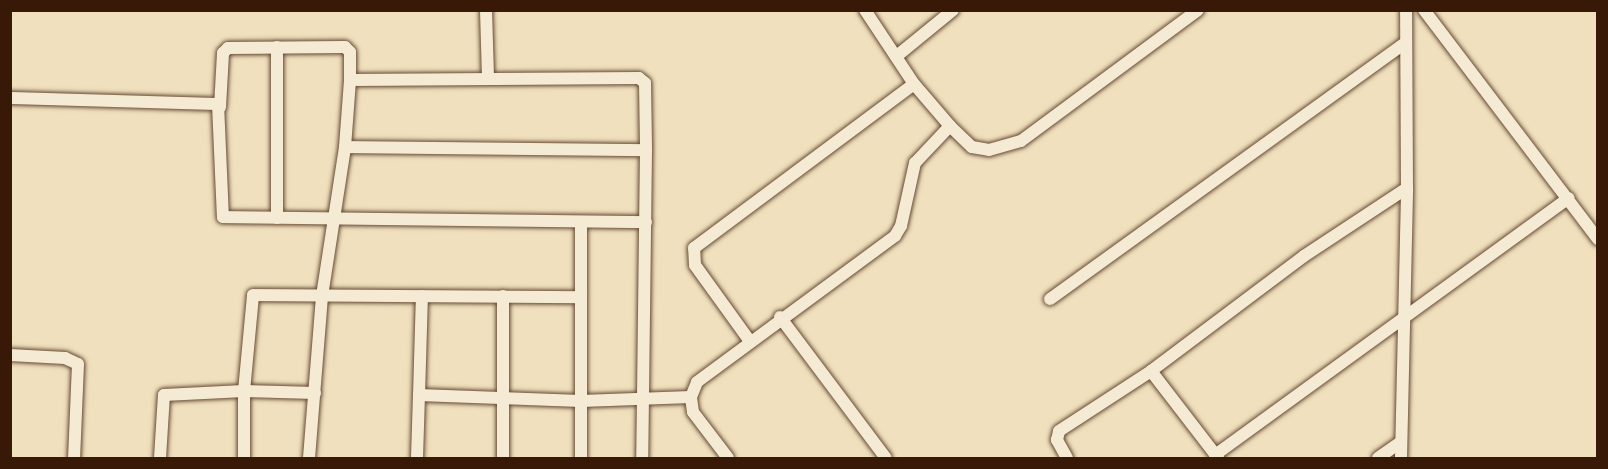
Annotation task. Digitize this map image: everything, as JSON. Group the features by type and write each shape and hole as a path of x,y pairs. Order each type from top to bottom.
{"street":[{"path":"486,10 488,79"},
{"path":"865,10 898,55 914,84 950,126 979,149 999,149 1021,141 1198,10"},
{"path":"898,55 953,10"},
{"path":"1401,459 1407,188 1406,10"},
{"path":"1425,10 1598,239"},
{"path":"1050,298 1405,43"},
{"path":"277,47 277,218"},
{"path":"309,459 322,296 335,219 345,147 350,80 346,47 225,50 220,107 220,215 335,219 646,222"},
{"path":"350,80 642,78 645,83 646,150 642,459"},
{"path":"749,340 695,265 694,248 914,84"},
{"path":"10,98 216,103 220,107"},
{"path":"728,459 693,412 691,397 697,382 780,317 895,236 902,226 913,167 924,150 950,126"},
{"path":"345,147 646,150"},
{"path":"1068,459 1057,440 1059,431 1152,371 1304,256 1407,188"},
{"path":"1152,371 1216,457 1569,198"},
{"path":"581,223 581,459"},
{"path":"417,459 422,296"},
{"path":"503,296 503,459"},
{"path":"244,459 244,391 251,297 580,297"},
{"path":"780,317 886,459"},
{"path":"10,355 65,357 78,364 74,459"},
{"path":"160,459 164,395 244,391 315,393"},
{"path":"419,395 581,401 691,397"},
{"path":"1378,459 1401,442"}]}
